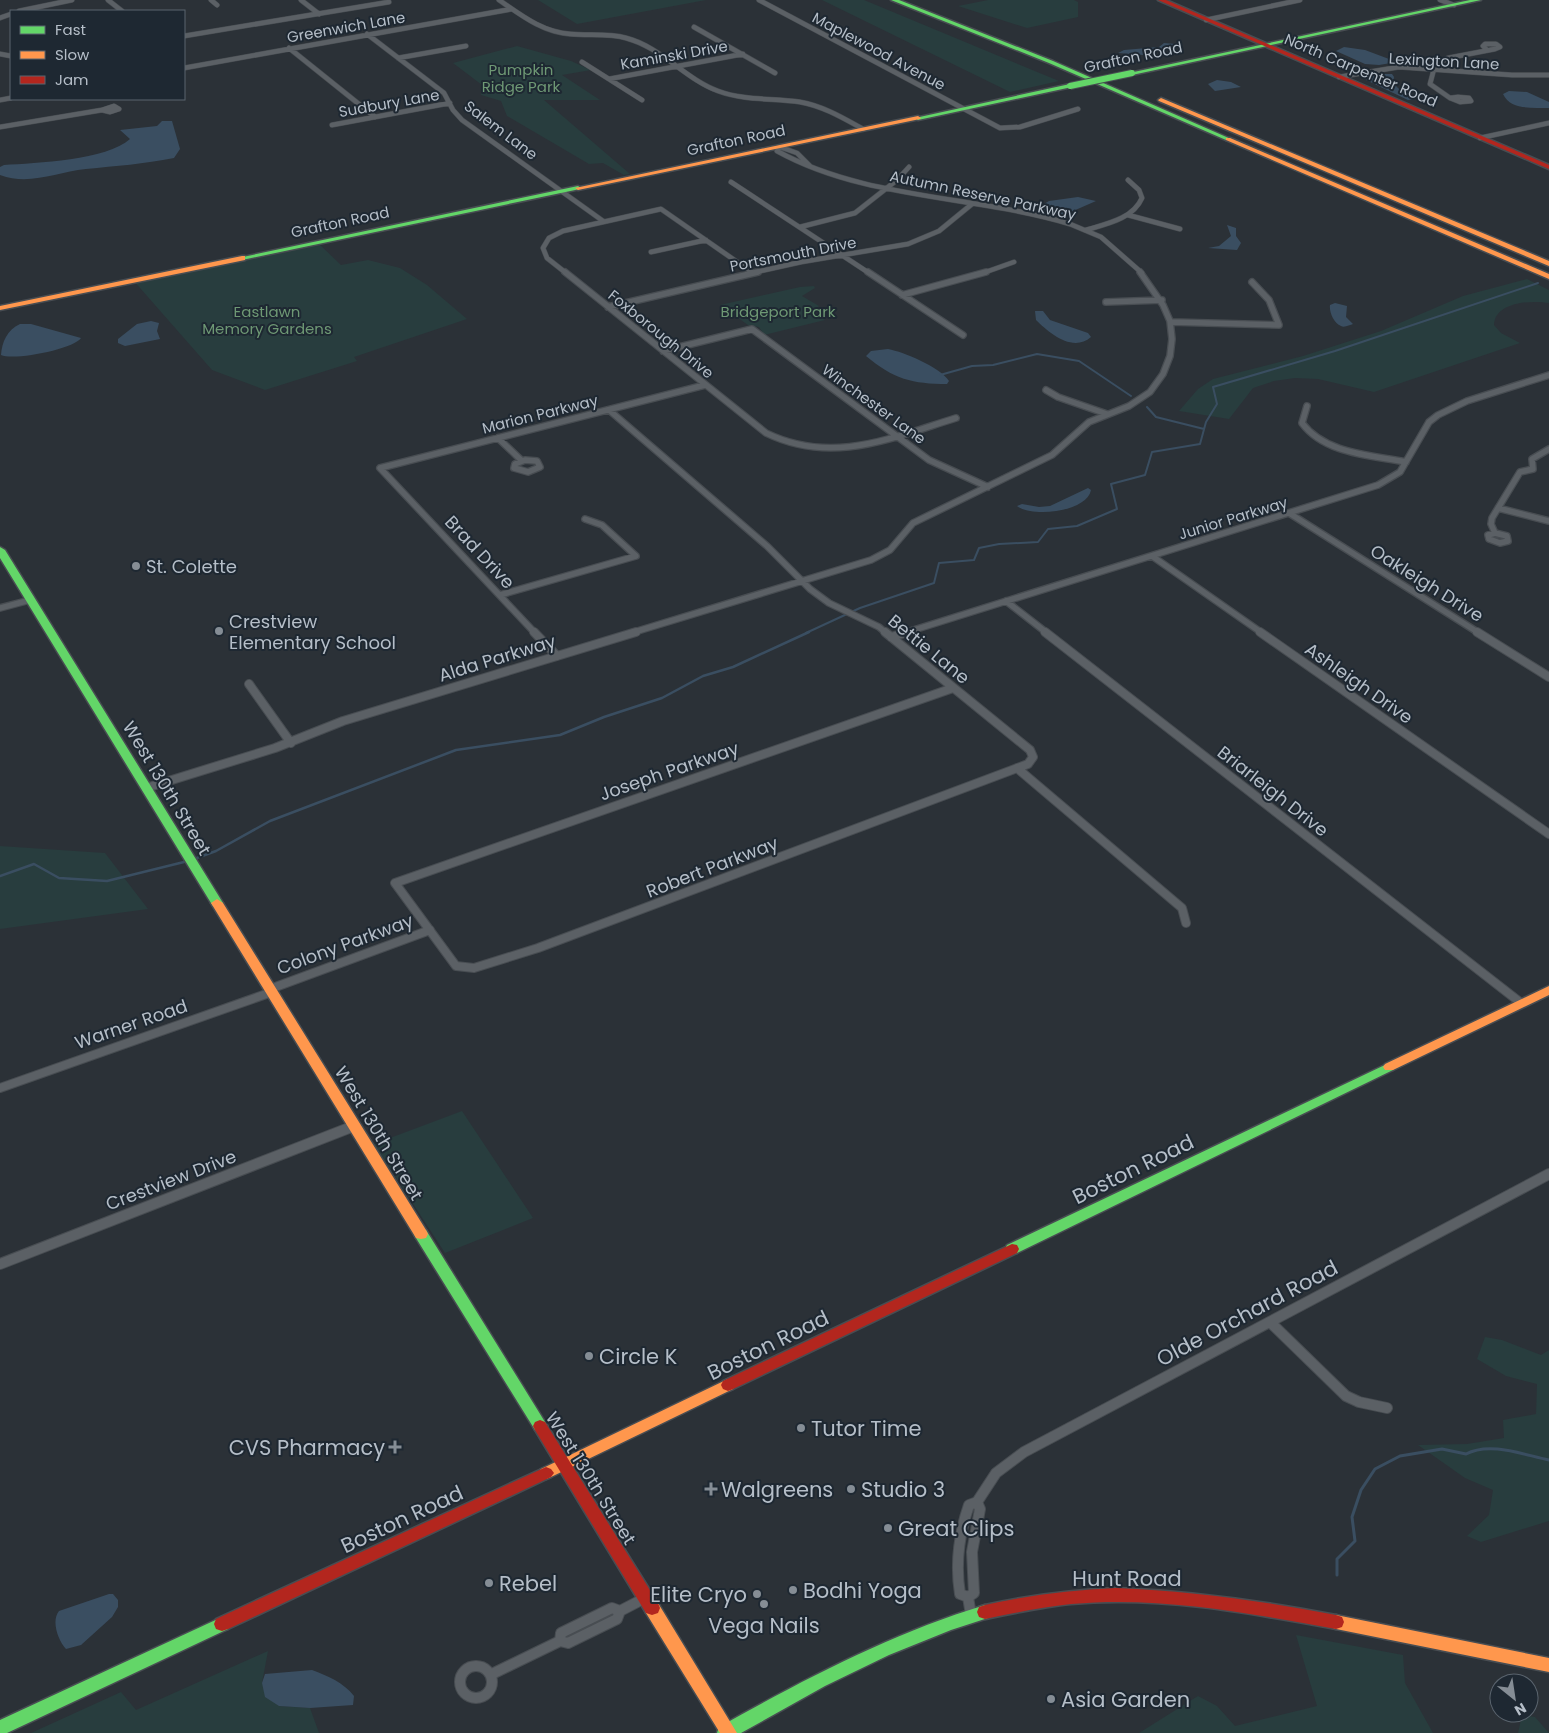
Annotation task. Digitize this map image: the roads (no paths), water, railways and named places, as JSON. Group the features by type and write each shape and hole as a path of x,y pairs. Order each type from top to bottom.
{"main road":[{"path":"894,0 1051,62 1549,277"},
{"path":"918,0 1549,264"},
{"name":"North Carpenter Road","path":"1161,0 1549,167"},
{"name":"Grafton Road","path":"0,308 1478,0"},
{"name":"West 130th Street","path":"0,550 728,1732"},
{"name":"Boston Road","path":"0,1728 562,1465 1549,990"},
{"name":"Hunt Road","path":"728,1732 858,1659 907,1638 971,1615 1016,1604 1080,1595 1188,1596 1277,1610 1549,1665"}],"street":[{"path":"24,10 72,0"},
{"path":"108,0 121,10"},
{"path":"211,0 218,5"},
{"path":"301,0 319,14"},
{"path":"499,0 542,28 552,32 572,35 610,36 634,41 728,95 815,105 834,112 863,129"},
{"name":"Maplewood Avenue","path":"759,0 998,127 1011,129 1078,109"},
{"path":"1206,20 1300,0"},
{"path":"1440,0 1454,5"},
{"path":"185,36 388,1"},
{"name":"Greenwich Lane","path":"185,68 512,9"},
{"path":"694,27 774,73"},
{"name":"Salem Lane","path":"367,34 444,93 462,120 603,221"},
{"path":"398,58 466,46"},
{"path":"289,48 375,117"},
{"path":"1450,98 1431,86 1433,69 1436,64 1443,60 1487,50"},
{"name":"Kaminski Drive","path":"609,79 743,54"},
{"path":"582,62 642,100"},
{"name":"Lexington Lane","path":"1339,77 1382,68 1433,69 1508,76 1549,75"},
{"name":"Sudbury Lane","path":"332,125 450,103"},
{"path":"0,127 102,110"},
{"path":"1480,138 1549,123"},
{"name":"Autumn Reserve Parkway","path":"810,166 795,151 779,147 776,151 793,160 839,178 1056,220 1086,230 1106,241 1133,264 1152,285 1162,300 1171,322 1172,346 1166,366 1158,382 1139,401 1085,425 1064,447 1052,455 988,488 938,509 913,523 890,550 859,564"},
{"path":"800,228 852,214 888,188 909,167"},
{"path":"1086,230 1128,215 1138,207 1142,197 1138,186 1128,180"},
{"path":"731,182 963,335"},
{"name":"Portsmouth Drive","path":"608,307 804,262 893,248 920,240 939,231 972,204"},
{"name":"Foxborough Drive","path":"706,240 661,209 603,221 556,234 544,243 542,251 547,258 766,433 788,443 816,448 841,448 956,418"},
{"path":"1128,215 1180,229"},
{"path":"651,252 706,240 753,274"},
{"path":"902,295 967,279 1014,262"},
{"path":"1171,322 1279,325 1269,300 1252,282"},
{"path":"1106,302 1162,300"},
{"name":"Winchester Lane","path":"663,351 752,329 934,463 988,488"},
{"name":"Junior Parkway","path":"891,637 1381,484 1397,474 1429,422 1438,413 1549,374"},
{"name":"Marion Parkway","path":"380,468 705,385"},
{"path":"1046,390 1061,398 1107,414"},
{"path":"1306,406 1302,423 1318,439 1339,448 1406,462"},
{"name":"Bettie Lane","path":"609,410 768,546 819,596 869,621 891,637 1030,750 1033,757 1031,761 1017,768"},
{"path":"498,438 521,460"},
{"path":"1495,533 1491,522 1520,472 1533,469 1532,459 1549,449"},
{"name":"Brad Drive","path":"380,468 557,656"},
{"path":"1498,508 1549,521"},
{"name":"Oakleigh Drive","path":"1289,513 1549,678"},
{"path":"500,595 636,556 602,525 585,519"},
{"name":"Ashleigh Drive","path":"1152,556 1549,834"},
{"name":"Alda Parkway","path":"146,788 292,742 343,721 859,564"},
{"path":"0,608 30,600"},
{"name":"Briarleigh Drive","path":"1006,602 1521,1004"},
{"path":"249,684 292,742"},
{"name":"Joseph Parkway","path":"395,883 953,688"},
{"path":"1017,768 1182,908 1186,923"},
{"name":"Robert Parkway","path":"395,883 456,966 474,968 538,948 1017,768"},
{"name":"Colony Parkway","path":"271,990 430,930"},
{"name":"Warner Road","path":"0,1088 271,990"},
{"name":"Crestview Drive","path":"0,1264 354,1126"},
{"name":"Olde Orchard Road","path":"971,1615 968,1597 974,1593 972,1552 980,1509 977,1502 983,1488 994,1476 1024,1452 1549,1174"},
{"path":"1270,1322 1346,1396 1359,1402 1387,1408"},
{"path":"492,1674 560,1641 561,1633 612,1608 620,1611 645,1598"}],"water":[{"path":"1164,43 1175,44 1179,47 1143,55 1118,53 1124,50 1159,47"},
{"path":"1344,47 1365,50 1397,62 1379,65 1365,64 1336,51"},
{"path":"1392,74 1394,77 1393,83 1401,91 1416,99 1408,100 1366,80 1368,77"},
{"path":"1217,80 1231,82 1241,87 1215,91 1208,84"},
{"path":"1509,91 1527,92 1549,102 1549,108 1517,106 1511,103 1503,94"},
{"path":"162,121 172,121 180,149 174,158 75,171 32,179 11,178 0,175 0,167 4,165 70,159 105,152 130,139 120,130 157,126"},
{"path":"1078,197 1096,201 1064,215 1039,209 1039,207 1049,201"},
{"path":"1227,225 1236,228 1236,236 1241,243 1237,250 1208,248 1219,246 1231,236"},
{"path":"1335,303 1347,306 1346,317 1353,324 1344,327 1336,322 1330,311 1330,305"},
{"path":"1035,311 1043,311 1050,320 1088,333 1091,337 1077,343 1062,339 1036,320"},
{"path":"151,321 159,323 157,331 160,339 125,346 118,343 118,339 137,324"},
{"path":"20,324 31,324 81,338 67,346 43,353 18,356 1,355 6,337"},
{"path":"888,349 921,361 938,371 949,381 947,384 935,384 904,379 885,370 866,356 871,351"},
{"path":"1088,488 1091,490 1087,497 1070,508 1058,511 1034,512 1017,506 1022,504 1039,507 1050,506"},
{"path":"113,1594 118,1600 118,1607 112,1617 81,1645 66,1649 60,1641 56,1630 56,1620 59,1611"},
{"path":"312,1670 329,1677 345,1687 354,1696 353,1705 310,1708 279,1706 265,1697 262,1683 265,1674"}],"waterway":[{"path":"806,633 860,608 934,583 939,563 974,560 979,548 999,544 1038,542 1048,529 1077,526 1117,509 1111,484 1145,475 1152,452 1200,444 1206,422 1217,404 1213,387 1335,351 1538,283"},
{"path":"940,375 972,366 993,365 1037,354 1079,361 1131,396"},
{"path":"1147,407 1156,417 1204,429"},
{"path":"194,859 216,851 270,821 456,750 560,735 604,717 662,698 703,676 733,667 809,632"},
{"path":"0,876 34,864 59,878 107,881 188,861"},
{"path":"1337,1575 1337,1559 1355,1541 1352,1517 1361,1490 1375,1469 1400,1456 1442,1449 1466,1454 1475,1450 1507,1450 1549,1460"}],"place":[{"name":"St. Colette","path":"136,566"},
{"name":"Crestview Elementary School","path":"219,631"},
{"name":"Circle K","path":"589,1356"},
{"name":"Tutor Time","path":"801,1428"},
{"name":"CVS Pharmacy","path":"395,1447"},
{"name":"Walgreens","path":"711,1489"},
{"name":"Studio 3","path":"851,1489"},
{"name":"Great Clips","path":"888,1528"},
{"name":"Rebel","path":"489,1583"},
{"name":"Bodhi Yoga","path":"793,1590"},
{"name":"Elite Cryo","path":"757,1594"},
{"name":"Vega Nails","path":"764,1604"},
{"name":"Asia Garden","path":"1051,1699"}],"park label":[{"name":"Pumpkin Ridge Park","path":"521,78"},
{"name":"Bridgeport Park","path":"778,311"},
{"name":"Eastlawn Memory Gardens","path":"267,320"}]}
